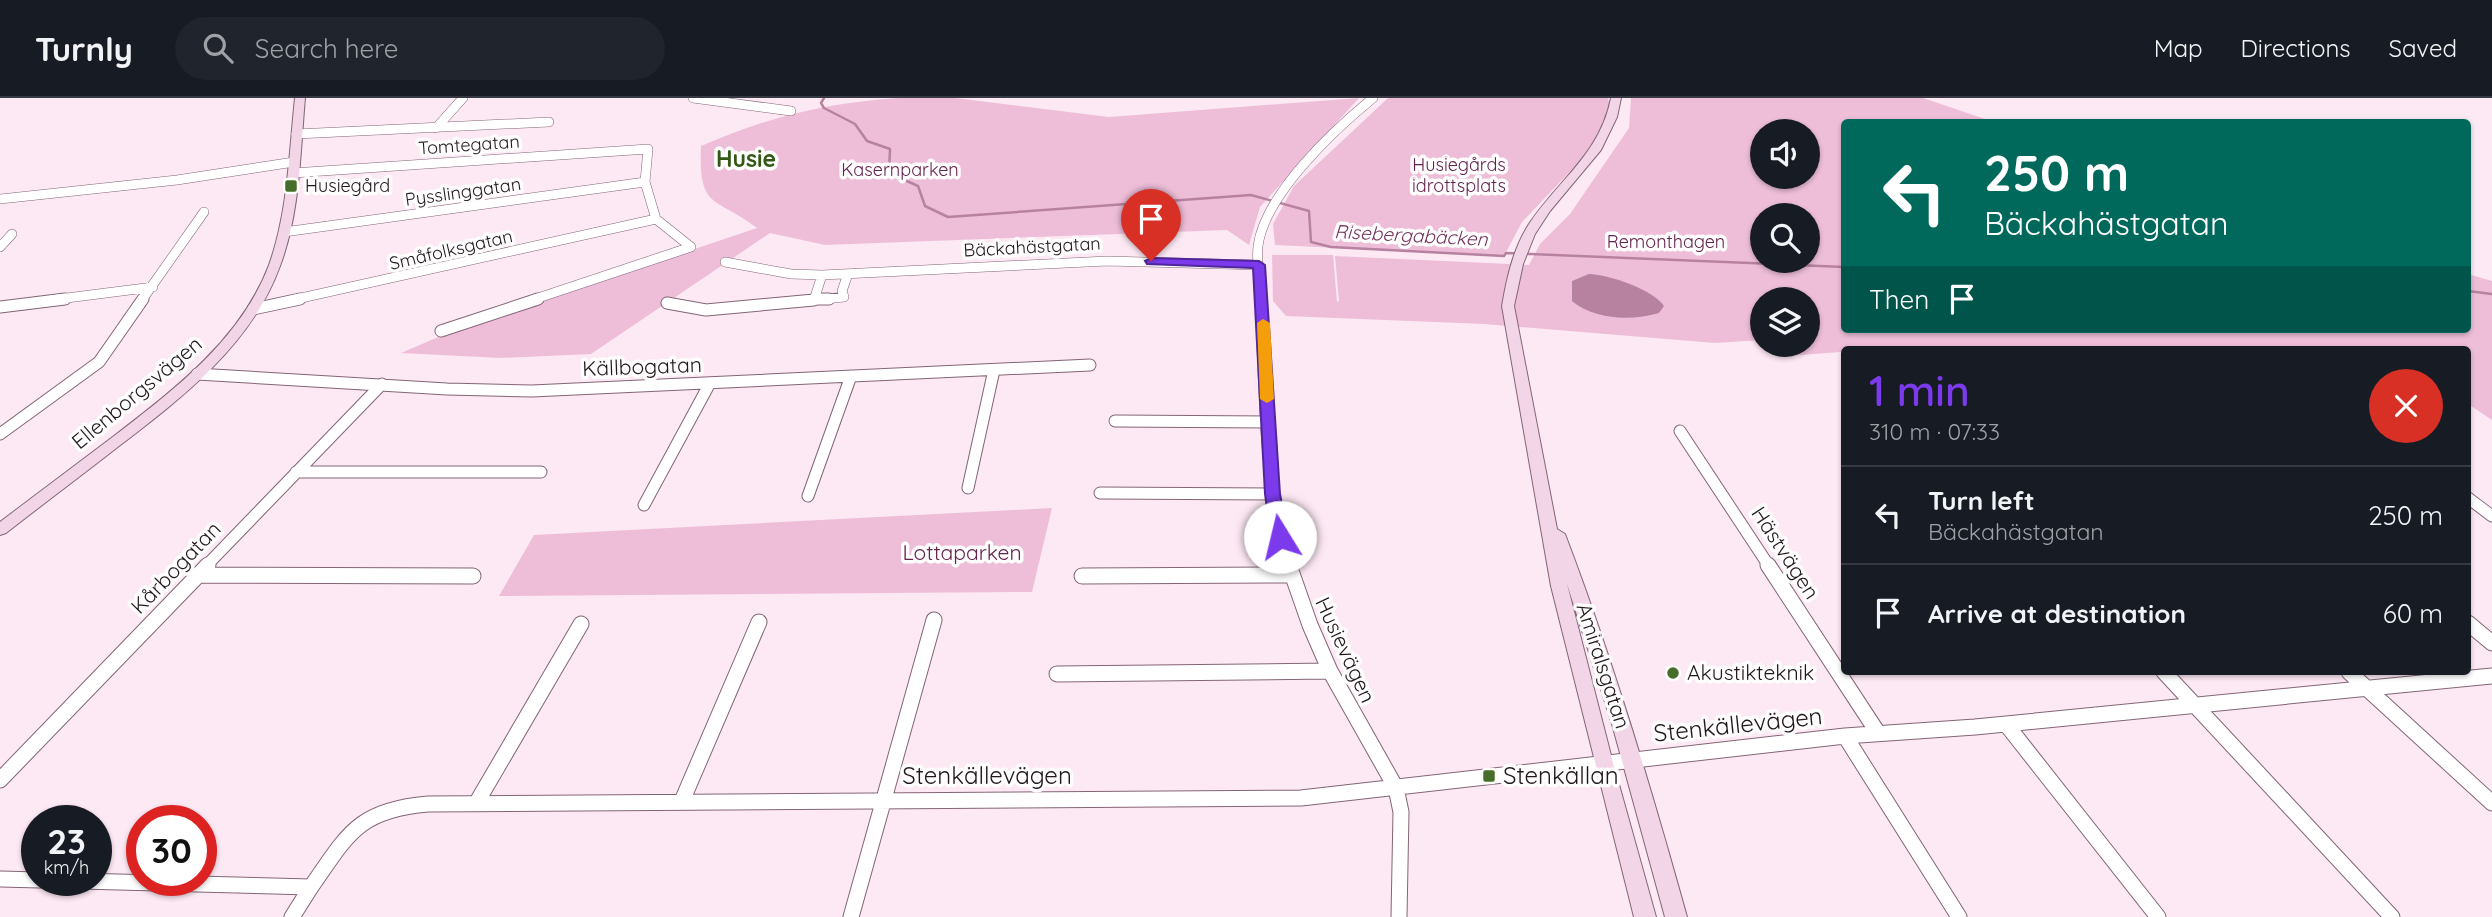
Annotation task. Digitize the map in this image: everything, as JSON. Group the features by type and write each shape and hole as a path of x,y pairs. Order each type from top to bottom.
{"street":[{"name":"Ellenborgsvägen","path":"0,530 197,374 228,342 253,309 274,269 284,232 300,98"},
{"path":"436,128 463,98"},
{"path":"693,98 791,111"},
{"name":"Husievägen","path":"1373,98 1279,193 1261,230 1258,247 1273,494 1280,537 1330,671 1396,788 1401,812 1399,917"},
{"name":"Amiralsgatan","path":"1616,98 1611,122 1599,146 1536,221 1522,247 1508,306 1522,397 1559,586 1645,917"},
{"path":"296,134 549,122"},
{"name":"Tomtegatan","path":"0,199 293,168 648,149 645,182"},
{"path":"441,331 691,247 656,219 645,182"},
{"name":"Pysslinggatan","path":"284,232 645,182"},
{"path":"0,434 99,362 204,212"},
{"name":"Småfolksgatan","path":"253,309 656,219"},
{"path":"0,247 12,234"},
{"name":"Bäckahästgatan","path":"725,261 790,274 822,275 1107,261 1259,265"},
{"path":"667,303 706,310 844,297 842,291 848,274"},
{"path":"814,300 822,275"},
{"path":"0,307 153,287"},
{"name":"Källbogatan","path":"197,374 532,391 1090,365"},
{"path":"968,488 993,370"},
{"path":"807,496 852,376"},
{"path":"644,505 710,383"},
{"name":"Kårbogatan","path":"0,780 382,384"},
{"path":"1115,421 1269,422"},
{"name":"Hästvägen","path":"1680,431 1878,733"},
{"path":"296,472 541,472"},
{"path":"1100,493 1273,494"},
{"name":"Amiralsgatan","path":"1543,499 1577,585 1633,760 1676,917"},
{"path":"2471,500 2492,516"},
{"path":"198,575 472,576"},
{"path":"1082,576 1292,575"},
{"path":"851,917 934,620"},
{"path":"682,801 759,622"},
{"path":"477,802 582,624"},
{"path":"2471,625 2492,642"},
{"path":"1057,674 1330,671"},
{"path":"2167,675 2392,917"},
{"path":"2352,675 2492,803"},
{"path":"2006,724 2492,676"},
{"path":"2006,724 2158,917"},
{"name":"Stenkällevägen","path":"292,917 351,832 377,814 405,806 477,802 1301,798 1845,736 2006,724"},
{"path":"1845,736 1959,917"},
{"path":"0,879 311,887"}],"green space":[{"name":"Kasernparken","path":"898,98 955,98 1109,117 1359,98 1260,207 1249,245 1227,230 825,245 770,233 591,354 501,358 401,353 457,329 757,228 720,205 707,192 701,167 701,146 797,113"},
{"name":"Husiegårds idrottsplats","path":"1388,98 1608,98 1610,105 1595,145 1522,222 1504,256 1275,245 1273,224 1294,186"},
{"name":"Remonthagen","path":"1631,98 1923,98 1985,119 1841,119 1841,333 2471,333 2471,275 2492,281 2492,420 2471,406 2471,346 1841,346 1841,352 1820,354 1820,287 1750,287 1750,341 1715,343 1484,324 1286,316 1273,301 1272,255 1333,255 1337,302 1335,256 1529,265 1540,244 1570,214 1629,128"},
{"name":"Lottaparken","path":"1052,508 1032,592 499,596 534,535"}],"shaded area":[{"path":"1589,274 1630,284 1650,294 1664,306 1659,313 1625,318 1591,312 1572,301 1572,281"}],"waterway":[{"name":"Risebergabäcken","path":"824,98 821,103 824,108 855,124 867,141 890,149 889,173 918,186 925,206 948,217 1251,195 1309,211 1311,242 1331,247 1504,256 1506,253 1841,267"},
{"name":"Risebergabäcken","path":"2471,291 2492,294"}],"slow traffic":[{"path":"1263,323 1267,399"}],"place":[{"name":"Husiegård","path":"291,186"},
{"name":"Akustikteknik","path":"1673,673"},
{"name":"Stenkällan","path":"1489,776"}],"district":[{"name":"Husie","path":"746,159"}],"route":[{"path":"1151,261 1259,265 1273,494 1280,537"}]}
